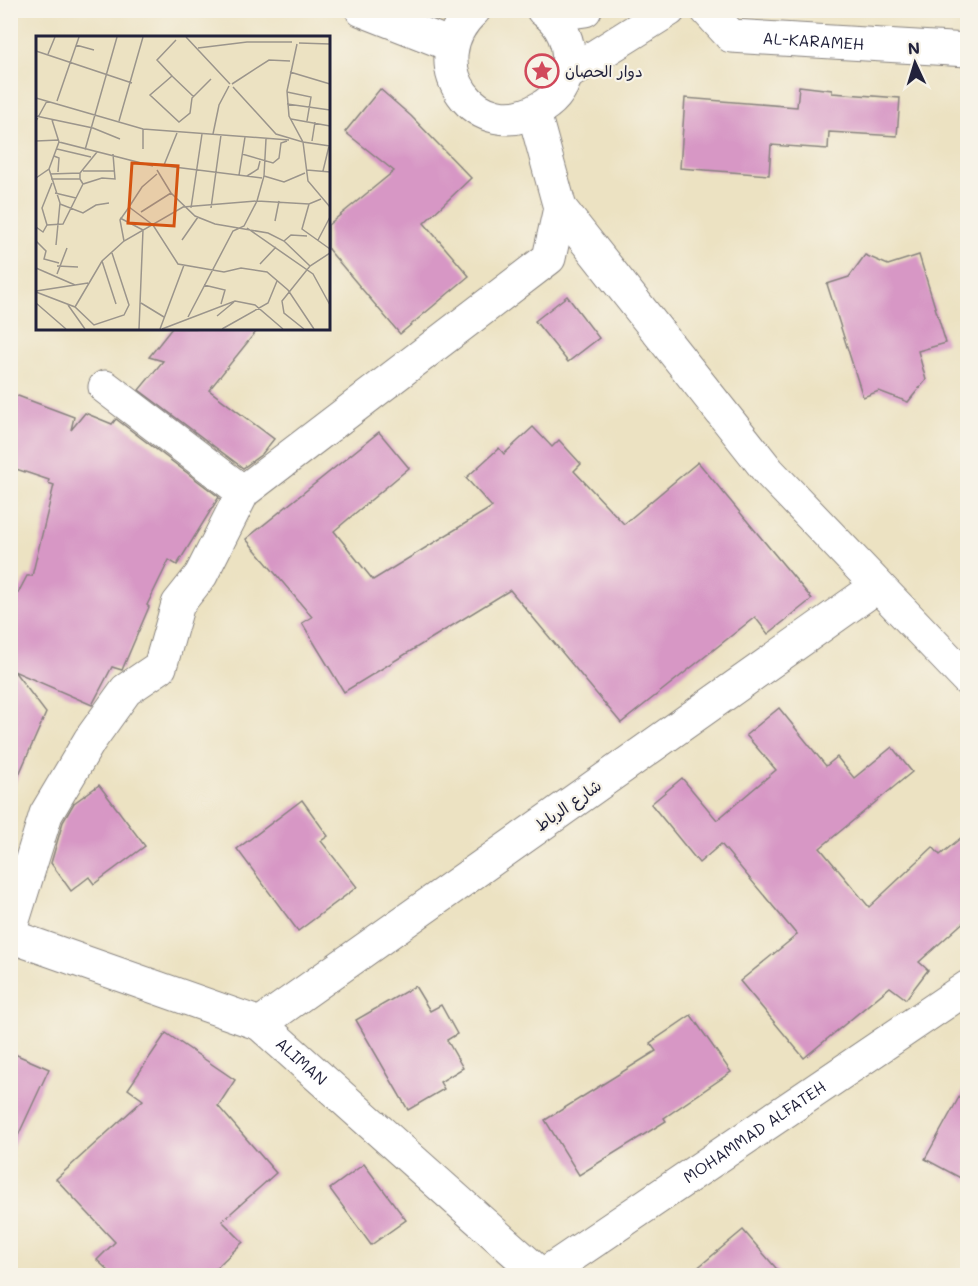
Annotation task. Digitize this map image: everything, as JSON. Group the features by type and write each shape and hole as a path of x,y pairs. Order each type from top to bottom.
{"street":[{"path":"362,10 451,45"},
{"path":"474,10 459,26 451,45 450,64 454,82 472,104 496,117 515,117 534,112 548,103 560,90 567,74 569,58 567,42 561,28 547,13"},
{"path":"547,13 585,10"},
{"path":"567,74 669,10"},
{"name":"AL-KARAMEH","path":"707,10 731,36 968,50"},
{"path":"534,112 560,208 769,472 876,587 968,680"},
{"path":"10,930 46,814 90,740 126,690 160,666 178,604 201,575 243,492 549,258 560,208"},
{"path":"105,387 243,492"},
{"name":"شارع الرباط","path":"260,1024 876,587"},
{"name":"ALIMAN","path":"10,936 260,1024 542,1275"},
{"name":"MOHAMMAD ALFATEH","path":"542,1275 968,987"}],"building":[{"path":"799,86 832,90 832,93 900,98 897,136 829,132 828,149 771,145 769,175 680,168 685,98 797,107"},
{"path":"380,89 411,116 471,178 424,223 469,276 400,334 330,251 330,223 394,171 345,132"},
{"path":"865,255 888,265 919,255 946,343 918,351 926,380 908,402 879,391 863,397 827,284 849,277"},
{"path":"567,296 599,338 568,362 535,321"},
{"path":"170,330 257,330 209,390 274,439 262,454 243,468 139,390 163,361 149,357"},
{"path":"10,393 74,417 71,430 85,413 112,424 116,419 219,497 177,565 169,560 147,605 149,607 122,670 112,667 92,705 14,671 46,713 10,795 10,590 18,593 27,576 32,576 54,485 48,483 49,480 10,467"},
{"path":"533,427 552,447 559,440 581,464 574,471 624,524 698,462 812,599 768,634 755,617 621,723 510,590 344,692 302,623 312,617 246,539 379,432 409,468 334,531 373,580 492,507 466,478 499,448 504,454"},
{"path":"779,708 826,766 837,757 854,778 892,747 912,772 820,848 869,907 933,847 940,855 968,832 968,918 919,962 928,970 906,999 890,987 804,1058 740,981 797,935 721,844 699,863 651,804 682,778 717,820 776,770 746,735"},
{"path":"99,785 145,846 94,884 89,877 71,891 51,863 63,822 74,803"},
{"path":"302,800 328,836 321,841 357,887 298,931 237,849"},
{"path":"415,986 430,1011 441,1005 457,1034 447,1040 463,1068 440,1082 444,1089 408,1110 356,1020"},
{"path":"691,1015 731,1072 664,1118 666,1121 579,1175 545,1120 656,1051 650,1043"},
{"path":"166,1033 235,1080 218,1106 276,1173 222,1221 243,1242 209,1275 113,1275 97,1260 115,1242 56,1179 143,1100 128,1089"},
{"path":"10,1052 49,1069 10,1153"},
{"path":"968,1081 968,1182 925,1159"},
{"path":"364,1164 406,1220 371,1245 330,1189"},
{"path":"743,1230 782,1275 689,1275"}],"place":[{"name":"دوار الحصان","path":"542,71"}]}
